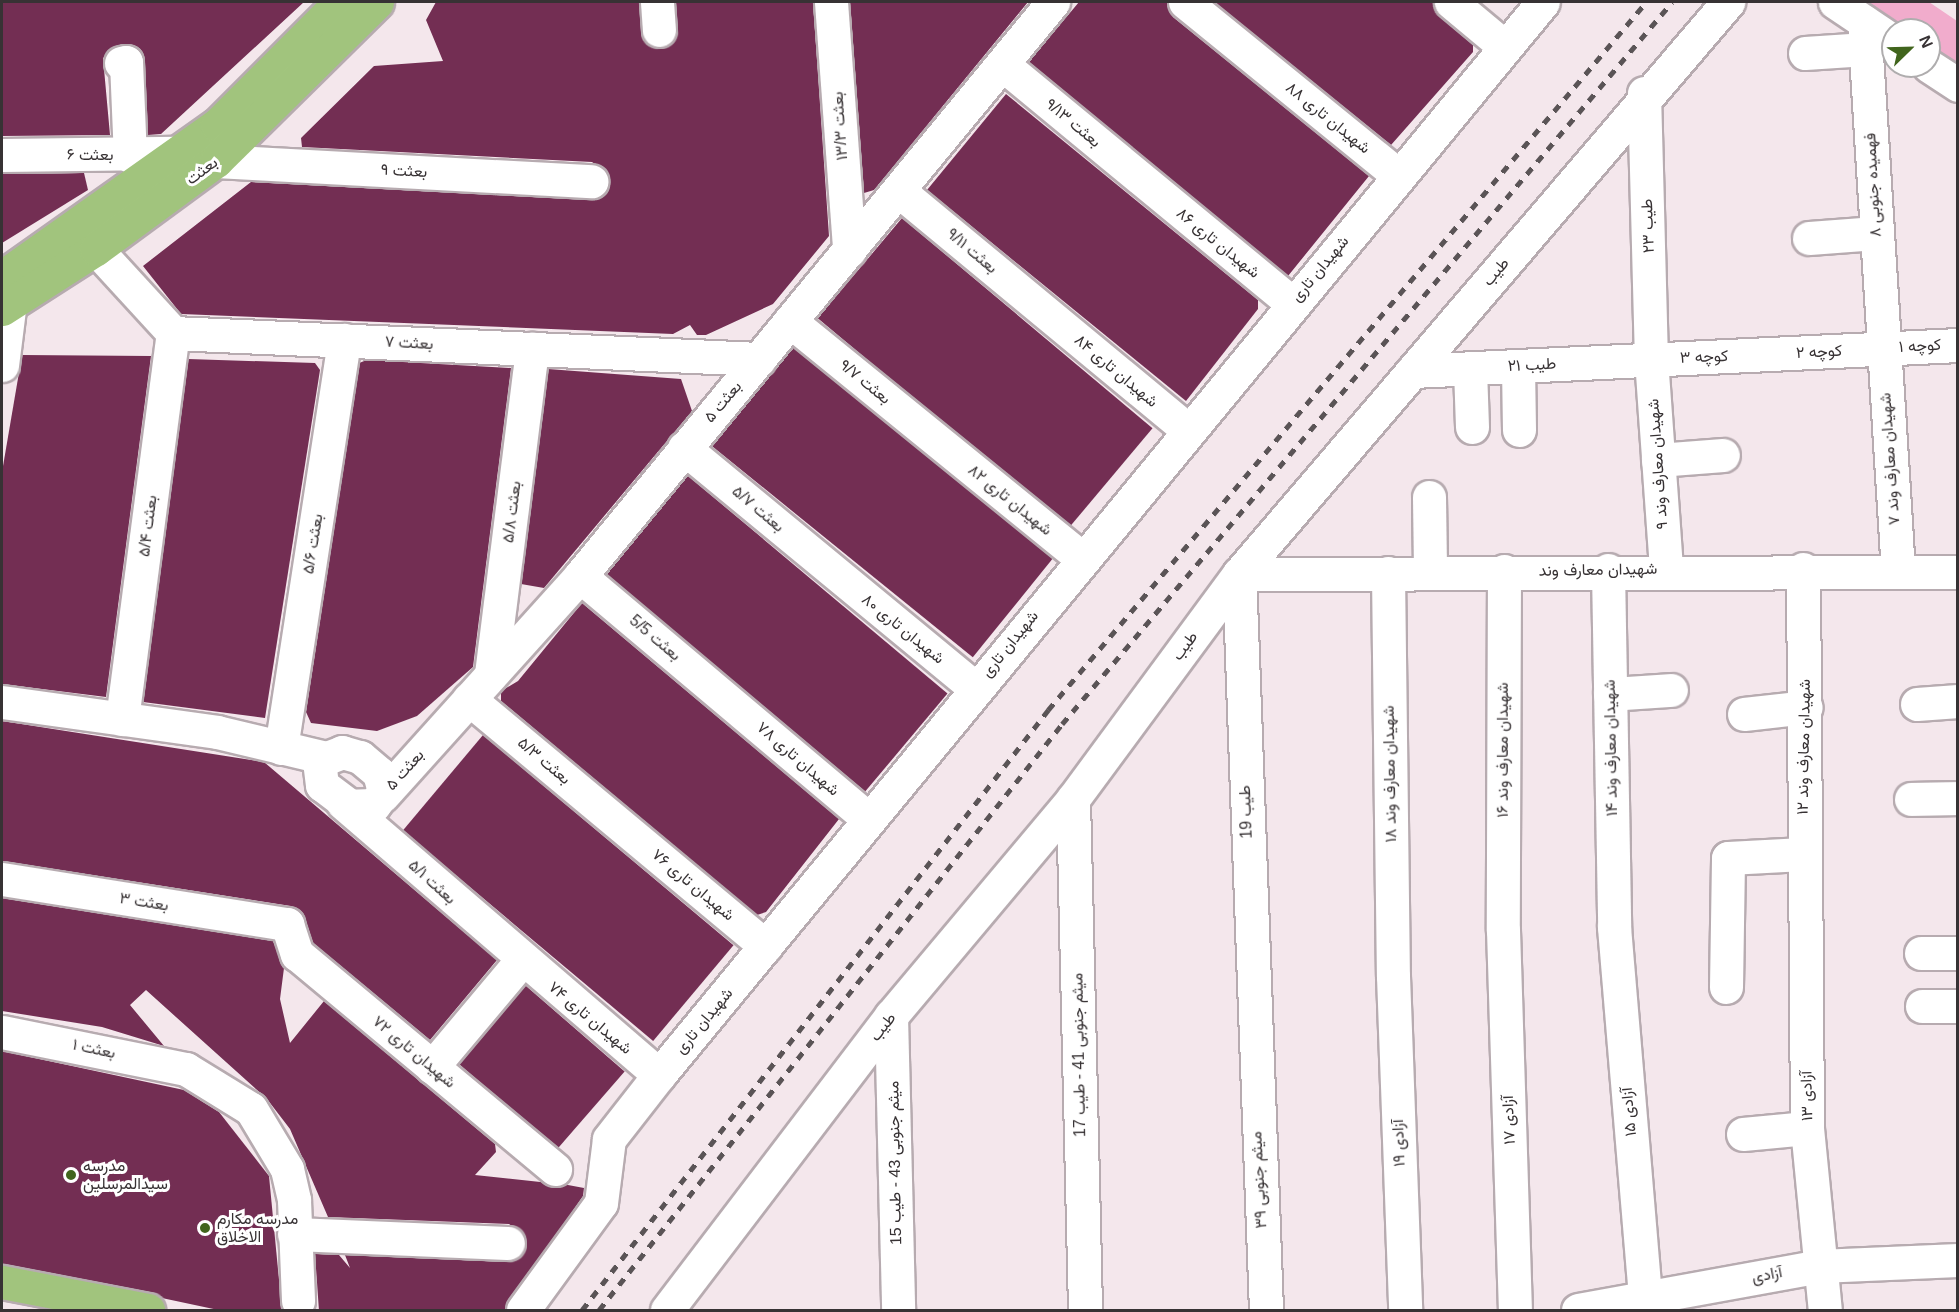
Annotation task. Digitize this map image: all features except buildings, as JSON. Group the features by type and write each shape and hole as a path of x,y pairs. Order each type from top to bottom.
{"main road":[{"name":"بعثت","path":"4,296 178,153 217,125 340,2"},
{"name":"بعثت","path":"4,296 96,249 216,161 377,2"},
{"path":"2,1282 148,1311"},
{"path":"2,1300 47,1309"}],"street":[{"name":"بعثت ۱۳/۳","path":"831,2 849,250"},
{"name":"بعثت ۵","path":"383,795 580,576 684,448 900,191 1053,2"},
{"name":"شهیدان تاری ۸۸","path":"1185,2 1398,175"},
{"path":"1451,2 1505,47"},
{"name":"شهیدان تاری","path":"523,1311 601,1203 609,1139 658,1075 1080,557 1544,2"},
{"name":"طیب","path":"667,1311 891,1016 1073,799 1239,574 1413,371 1644,93 1728,2"},
{"path":"1835,2 1874,38"},
{"path":"1805,53 1874,38"},
{"name":"فهمیده جنوبی ۸","path":"1874,38 1876,233 1882,348"},
{"path":"121,63 126,62 130,156"},
{"name":"بعثت ۹/۱۳","path":"1002,64 1145,183"},
{"path":"1941,74 1958,85"},
{"name":"طیب ۲۳","path":"1644,93 1652,359"},
{"name":"بعثت ۶","path":"2,155 130,156 178,153"},
{"name":"بعثت ۹","path":"216,161 591,181"},
{"name":"شهیدان تاری ۸۶","path":"1145,183 1292,303"},
{"name":"بعثت ۹/۱۱","path":"900,191 1045,312"},
{"path":"1809,238 1876,233"},
{"path":"96,249 173,333"},
{"path":"2,365 4,296"},
{"name":"شهیدان تاری ۸۴","path":"1045,312 1187,429"},
{"name":"بعثت ۹/۷","path":"790,321 940,443"},
{"name":"بعثت ۷","path":"173,333 759,359"},
{"name":"بعثت ۵/۴","path":"122,719 173,333"},
{"name":"بعثت ۵/۶","path":"281,748 344,340"},
{"name":"کوچه ۱","path":"1882,348 1958,345"},
{"name":"کوچه ۲","path":"1756,356 1882,348"},
{"name":"شهیدان معارف وند ۷","path":"1882,348 1898,571"},
{"name":"بعثت ۵/۸","path":"491,674 532,349"},
{"name":"کوچه ۳","path":"1652,359 1756,356"},
{"name":"طیب ۲‍۱","path":"1413,371 1652,359"},
{"name":"شهیدان معارف وند ۹","path":"1652,359 1666,570"},
{"path":"1518,366 1520,430"},
{"path":"1470,369 1472,427"},
{"name":"شهیدان تاری ۸۲","path":"940,443 1080,557"},
{"name":"بعثت ۵/۷","path":"684,448 831,571"},
{"path":"1658,460 1724,455"},
{"path":"1429,497 1430,572"},
{"name":"شهیدان معارف وند","path":"1239,574 1803,569 1958,572"},
{"name":"شهیدان معارف وند ۱۲","path":"1803,569 1806,707 1803,926"},
{"name":"شهیدان معارف وند ۱۴","path":"1608,570 1614,927"},
{"name":"شهیدان تاری ۸۰","path":"831,571 974,687"},
{"name":"شهیدان معارف وند ۱۶","path":"1503,571 1503,930"},
{"name":"شهیدان معارف وند ۱۸","path":"1388,573 1393,976"},
{"name":"طیب 19","path":"1239,574 1252,1050"},
{"name":"بعثت 5/5","path":"580,576 730,701"},
{"path":"1610,694 1671,690"},
{"name":"بعثت ۵/۳","path":"469,699 620,824"},
{"name":"شهیدان تاری ۷۸","path":"730,701 866,817"},
{"path":"1917,704 1958,701"},
{"path":"2,702 122,719 281,748 322,758 342,752 369,762 382,778 383,795 368,807 343,803 318,778 322,758"},
{"path":"1744,714 1806,707"},
{"path":"1911,799 1958,798"},
{"name":"میثم جنوبی 41 - طیب 17","path":"1073,799 1085,1311"},
{"name":"بعثت ۵/۱","path":"343,803 521,961"},
{"name":"شهیدان تاری ۷۶","path":"620,824 765,946"},
{"path":"1726,987 1728,858 1803,854"},
{"name":"بعثت ۳","path":"2,879 287,924"},
{"name":"شهیدان تاری ۷۲","path":"287,924 297,954 555,1169"},
{"name":"آزادی ۱۳","path":"1803,926 1807,1128 1825,1311"},
{"name":"آزادی ۱۵","path":"1614,927 1645,1304"},
{"name":"آزادی ۱۷","path":"1503,930 1515,1311"},
{"path":"1922,952 1958,952"},
{"path":"432,1067 521,961"},
{"name":"شهیدان تاری ۷۴","path":"521,961 658,1075"},
{"name":"آزادی ۱۹","path":"1393,976 1405,1311"},
{"path":"1922,1006 1958,1006"},
{"name":"میثم جنوبی 43 - طیب 15","path":"891,1016 898,1311"},
{"name":"بعثت ۱","path":"2,1032 186,1069 235,1094 265,1125 287,1168 298,1301"},
{"name":"میثم جنوبی ۳۹","path":"1252,1050 1266,1311"},
{"path":"1743,1134 1807,1128"},
{"path":"294,1234 508,1243"},
{"name":"آزادی","path":"1578,1311 1645,1304 1819,1266 1958,1260"}],"shaded area":[{"path":"1856,2 1929,2 1957,21 1957,70 1941,59 1941,18 1881,19"}],"railway":[{"path":"582,1310 1048,710 1646,2"},
{"path":"599,1310 1062,724 1672,2"}],"place":[{"name":"مدرسه سیدالمرسلین","path":"71,1175"},
{"name":"مدرسه مکارم الاخلاق","path":"205,1228"}]}
